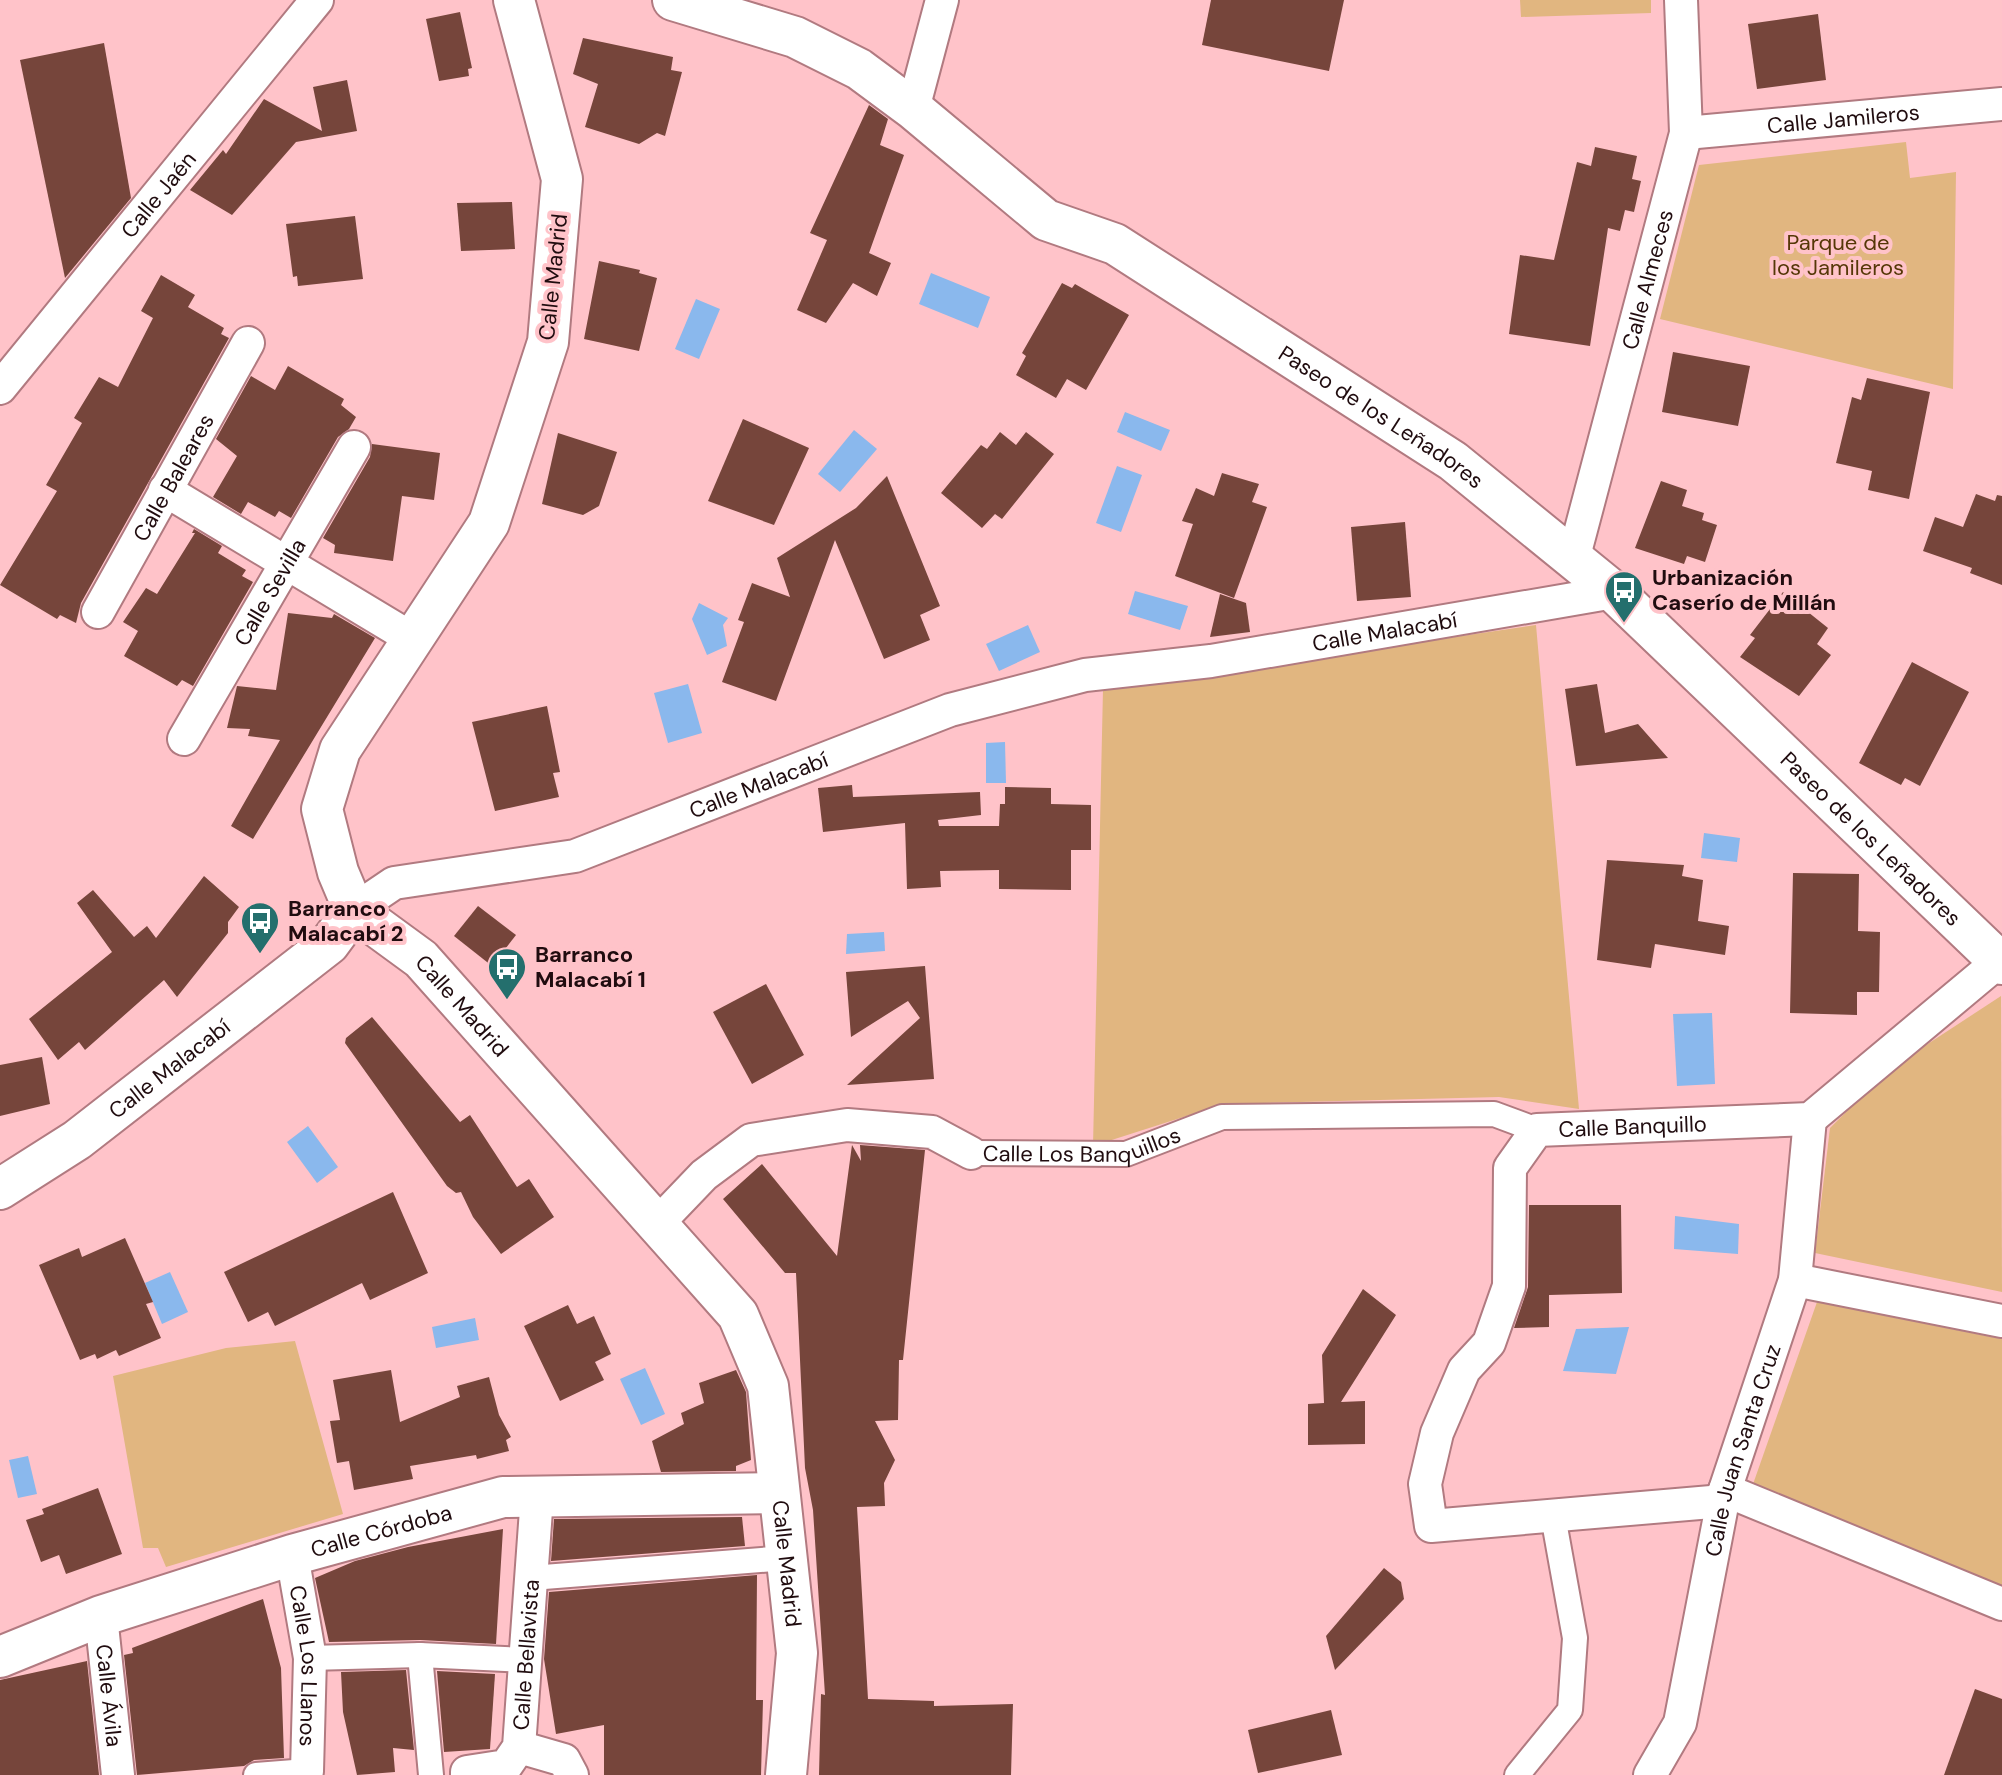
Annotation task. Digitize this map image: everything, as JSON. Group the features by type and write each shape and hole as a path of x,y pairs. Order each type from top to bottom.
{"street":[{"name":"Calle Jaén","path":"0,388 317,0"},
{"name":"Calle Madrid","path":"514,0 562,179 548,342 489,523 340,750 322,809 338,872 354,910 421,959 539,1096 658,1223 738,1315 768,1386 797,1653 786,1775"},
{"name":"Paseo de los Leñadores","path":"673,0 795,37 859,69 913,109 1046,220 1115,244 1453,461 1574,556 1614,592 2000,963"},
{"path":"913,109 942,0"},
{"name":"Calle Almeces","path":"1574,556 1686,133 1681,0"},
{"name":"Calle Jamileros","path":"1686,133 2002,104"},
{"name":"Calle Baleares","path":"98,612 248,343"},
{"name":"Calle Sevilla","path":"184,739 354,447"},
{"path":"165,490 411,638"},
{"name":"Calle Malacabí","path":"0,1189 77,1140 329,944 354,910 394,883 575,856 950,710 1085,675 1211,661 1614,592"},
{"path":"1810,1119 2000,963"},
{"name":"Calle Los Banquillos","path":"658,1223 704,1175 751,1140 847,1125 932,1132 971,1153 1126,1154 1222,1117 1494,1114 1537,1130"},
{"name":"Calle Banquillo","path":"1553,1516 1431,1526 1425,1484 1437,1433 1464,1370 1489,1343 1509,1286 1510,1168 1537,1130 1810,1119"},
{"name":"Calle Juan Santa Cruz","path":"1650,1775 1680,1723 1724,1496 1795,1280 1810,1119"},
{"path":"1795,1280 2002,1321"},
{"name":"Calle Córdoba","path":"0,1657 101,1616 292,1555 503,1497 778,1493"},
{"name":"Calle Bellavista","path":"458,1774 506,1766 519,1747 537,1496"},
{"path":"1517,1775 1570,1710 1575,1638 1553,1516 1724,1496 2002,1604"},
{"name":"Calle Los Llanos","path":"292,1555 310,1658 305,1773"},
{"path":"531,1578 786,1558"},
{"name":"Calle Ávila","path":"101,1616 118,1775"},
{"path":"310,1658 420,1655 525,1660"},
{"path":"420,1655 431,1775"},
{"path":"519,1747 564,1760 572,1775"},
{"path":"256,1775 305,1773"}],"green space":[{"path":"1520,0 1651,0 1651,13 1521,17"},
{"name":"Parque de los Jamileros","path":"1906,142 1910,178 1956,172 1953,389 1660,319 1699,165"},
{"path":"1536,625 1579,1109 1499,1097 1224,1104 1093,1146 1103,689"},
{"path":"2001,996 2002,1292 1815,1253 1830,1128 1888,1070"},
{"path":"1817,1302 2002,1339 2002,1590 1752,1487"},
{"path":"295,1341 343,1514 166,1567 158,1548 143,1548 113,1376 226,1348"}],"water":[{"path":"931,273 990,297 978,328 919,304"},
{"path":"696,299 720,309 699,359 675,349"},
{"path":"1125,412 1170,430 1161,451 1117,432"},
{"path":"854,430 877,449 840,492 818,474"},
{"path":"1117,466 1142,475 1121,532 1096,523"},
{"path":"1135,591 1188,606 1180,630 1128,614"},
{"path":"699,603 728,618 723,625 727,646 707,655 692,619"},
{"path":"1028,625 1040,652 999,671 986,644"},
{"path":"688,684 702,733 668,743 654,693"},
{"path":"1005,742 1006,783 986,783 986,743"},
{"path":"1704,833 1740,838 1737,862 1701,858"},
{"path":"884,932 885,951 846,954 847,934"},
{"path":"1712,1013 1715,1084 1677,1086 1673,1014"},
{"path":"308,1126 338,1167 317,1183 287,1142"},
{"path":"1675,1216 1739,1224 1738,1254 1674,1249"},
{"path":"170,1272 188,1312 162,1324 145,1283"},
{"path":"475,1318 479,1340 436,1348 432,1327"},
{"path":"1629,1327 1616,1374 1563,1371 1576,1329"},
{"path":"645,1368 665,1414 641,1425 620,1379"},
{"path":"28,1456 37,1494 18,1498 9,1460"}],"building":[{"path":"1211,0 1344,0 1329,71 1202,45"},
{"path":"460,12 472,68 468,69 469,76 439,81 426,19"},
{"path":"1818,14 1826,80 1757,89 1748,24"},
{"path":"583,38 673,57 671,70 682,72 665,136 657,133 639,144 585,127 598,84 573,74"},
{"path":"104,43 131,198 65,278 20,60"},
{"path":"347,80 357,131 296,142 232,215 190,190 223,150 226,154 264,99 322,131 313,87"},
{"path":"869,105 888,119 880,145 904,155 869,253 891,263 877,296 853,283 826,323 797,310 827,240 810,233"},
{"path":"1595,147 1637,156 1632,179 1641,181 1634,212 1625,210 1620,231 1608,228 1590,346 1509,334 1520,255 1554,260 1577,162 1591,166"},
{"path":"512,202 515,249 461,251 457,203"},
{"path":"355,216 363,279 298,286 297,276 293,277 286,224"},
{"path":"599,261 640,270 639,273 657,278 639,351 584,339"},
{"path":"161,275 195,295 188,307 224,328 221,334 229,338 81,603 76,623 60,615 57,619 0,585 57,491 46,485 82,423 74,418 99,377 118,387 153,318 141,311"},
{"path":"1062,283 1072,288 1075,284 1129,315 1086,390 1067,379 1056,398 1016,375 1026,356 1022,353"},
{"path":"1673,352 1750,366 1738,426 1662,412"},
{"path":"288,366 344,399 341,405 356,417 349,429 338,437 291,518 279,511 275,517 248,502 241,514 213,497 237,456 216,439 251,376 275,390"},
{"path":"1867,378 1930,392 1909,499 1868,490 1872,471 1836,463 1852,397 1861,400"},
{"path":"743,419 809,448 774,525 708,501"},
{"path":"1000,432 1016,445 1026,432 1054,454 1002,519 995,514 982,528 941,493 981,445 987,449"},
{"path":"558,433 617,452 599,506 583,515 542,504"},
{"path":"372,444 440,453 434,500 402,496 393,561 334,553 335,545 323,538 370,457"},
{"path":"1222,473 1259,484 1252,502 1267,507 1234,598 1175,576 1193,524 1182,521 1196,488 1214,496"},
{"path":"887,476 940,606 920,615 930,640 884,659 835,540 776,701 722,682 744,622 738,620 752,583 790,597 777,558 856,508"},
{"path":"1661,481 1687,490 1682,506 1704,513 1702,520 1717,525 1705,562 1687,556 1684,564 1635,548"},
{"path":"1976,494 1995,501 1997,495 2002,496 2002,585 1970,573 1972,568 1923,551 1935,517 1963,527"},
{"path":"1405,522 1411,597 1357,601 1351,527"},
{"path":"194,529 222,546 218,553 246,570 242,576 253,582 193,686 182,680 177,686 124,656 138,631 123,622 146,588 157,594 195,533 192,533"},
{"path":"1783,592 1828,628 1817,644 1831,655 1799,696 1740,657 1755,638 1750,635"},
{"path":"1220,594 1246,603 1250,632 1210,637"},
{"path":"288,613 332,618 334,614 375,638 253,839 231,826 280,740 248,736 250,729 227,728 237,686 276,690"},
{"path":"1912,662 1969,692 1920,786 1905,778 1901,785 1859,763"},
{"path":"1597,684 1605,733 1638,724 1668,758 1576,766 1565,689"},
{"path":"547,706 560,772 553,773 559,797 495,811 472,722"},
{"path":"852,785 853,797 980,792 981,815 938,820 939,826 999,826 1000,804 1005,804 1005,787 1051,788 1051,804 1091,805 1091,850 1071,850 1071,890 999,889 999,870 940,871 941,887 907,889 905,823 823,832 818,788"},
{"path":"1607,860 1684,865 1682,876 1703,880 1698,921 1729,926 1725,955 1655,944 1651,968 1597,960"},
{"path":"1793,873 1859,874 1858,931 1880,932 1879,992 1857,992 1857,1015 1790,1013"},
{"path":"204,876 239,907 228,922 228,933 177,997 164,980 85,1050 79,1042 58,1060 29,1019 112,952 77,903 93,890 134,937 147,926 156,938"},
{"path":"478,906 516,935 492,966 454,936"},
{"path":"925,966 934,1079 847,1085 920,1018 908,1001 851,1037 846,972"},
{"path":"766,984 804,1055 752,1084 713,1012"},
{"path":"372,1017 460,1122 470,1115 517,1187 529,1179 554,1217 501,1254 473,1217 461,1192 456,1193 447,1186 345,1043 346,1038"},
{"path":"42,1057 50,1104 0,1116 0,1065"},
{"path":"852,1145 861,1161 860,1145 925,1150 903,1360 899,1360 898,1420 875,1421 895,1460 884,1483 885,1506 857,1507 868,1699 934,1701 934,1706 1013,1704 1011,1775 819,1775 821,1694 825,1695 813,1510 805,1468 796,1273 785,1273 723,1199 762,1164 837,1256"},
{"path":"393,1192 428,1273 370,1300 362,1283 275,1326 268,1312 248,1322 224,1272"},
{"path":"1529,1205 1621,1205 1622,1293 1549,1295 1549,1327 1514,1328 1528,1287"},
{"path":"125,1238 153,1302 146,1304 161,1338 119,1356 116,1350 97,1359 95,1354 80,1360 39,1265 79,1248 82,1257"},
{"path":"1363,1289 1396,1315 1341,1402 1365,1401 1365,1444 1308,1445 1308,1404 1324,1403 1322,1355"},
{"path":"568,1305 577,1324 594,1316 611,1354 595,1362 604,1380 560,1401 524,1326"},
{"path":"391,1370 400,1422 460,1397 457,1386 489,1377 499,1415 511,1437 506,1440 509,1451 477,1459 476,1455 410,1466 413,1479 354,1490 349,1461 337,1463 330,1421 340,1420 333,1380"},
{"path":"736,1370 746,1392 751,1460 736,1466 736,1471 661,1472 652,1441 684,1424 681,1413 704,1403 699,1383"},
{"path":"98,1488 122,1554 66,1574 59,1555 41,1562 26,1520 44,1514 42,1509"},
{"path":"742,1517 745,1546 551,1561 554,1519"},
{"path":"503,1529 496,1644 420,1640 329,1642 315,1578 355,1561 408,1547"},
{"path":"1384,1568 1401,1582 1404,1599 1335,1670 1326,1636"},
{"path":"757,1575 756,1700 763,1700 761,1775 604,1775 604,1725 556,1734 544,1659 549,1592"},
{"path":"263,1599 281,1668 284,1758 254,1760 244,1766 137,1775 124,1655 133,1653 132,1648"},
{"path":"87,1661 99,1775 0,1775 0,1680"},
{"path":"406,1670 414,1750 393,1748 395,1772 357,1775 343,1712 341,1672"},
{"path":"437,1671 495,1674 490,1749 444,1752"},
{"path":"1975,1689 2002,1699 2002,1775 1944,1775"},
{"path":"1331,1710 1342,1755 1258,1773 1248,1730"}],"place":[{"name":"Urbanización Caserío de Millán","path":"1624,624"},
{"name":"Barranco Malacabí 2","path":"260,955"},
{"name":"Barranco Malacabí 1","path":"507,1001"}]}
